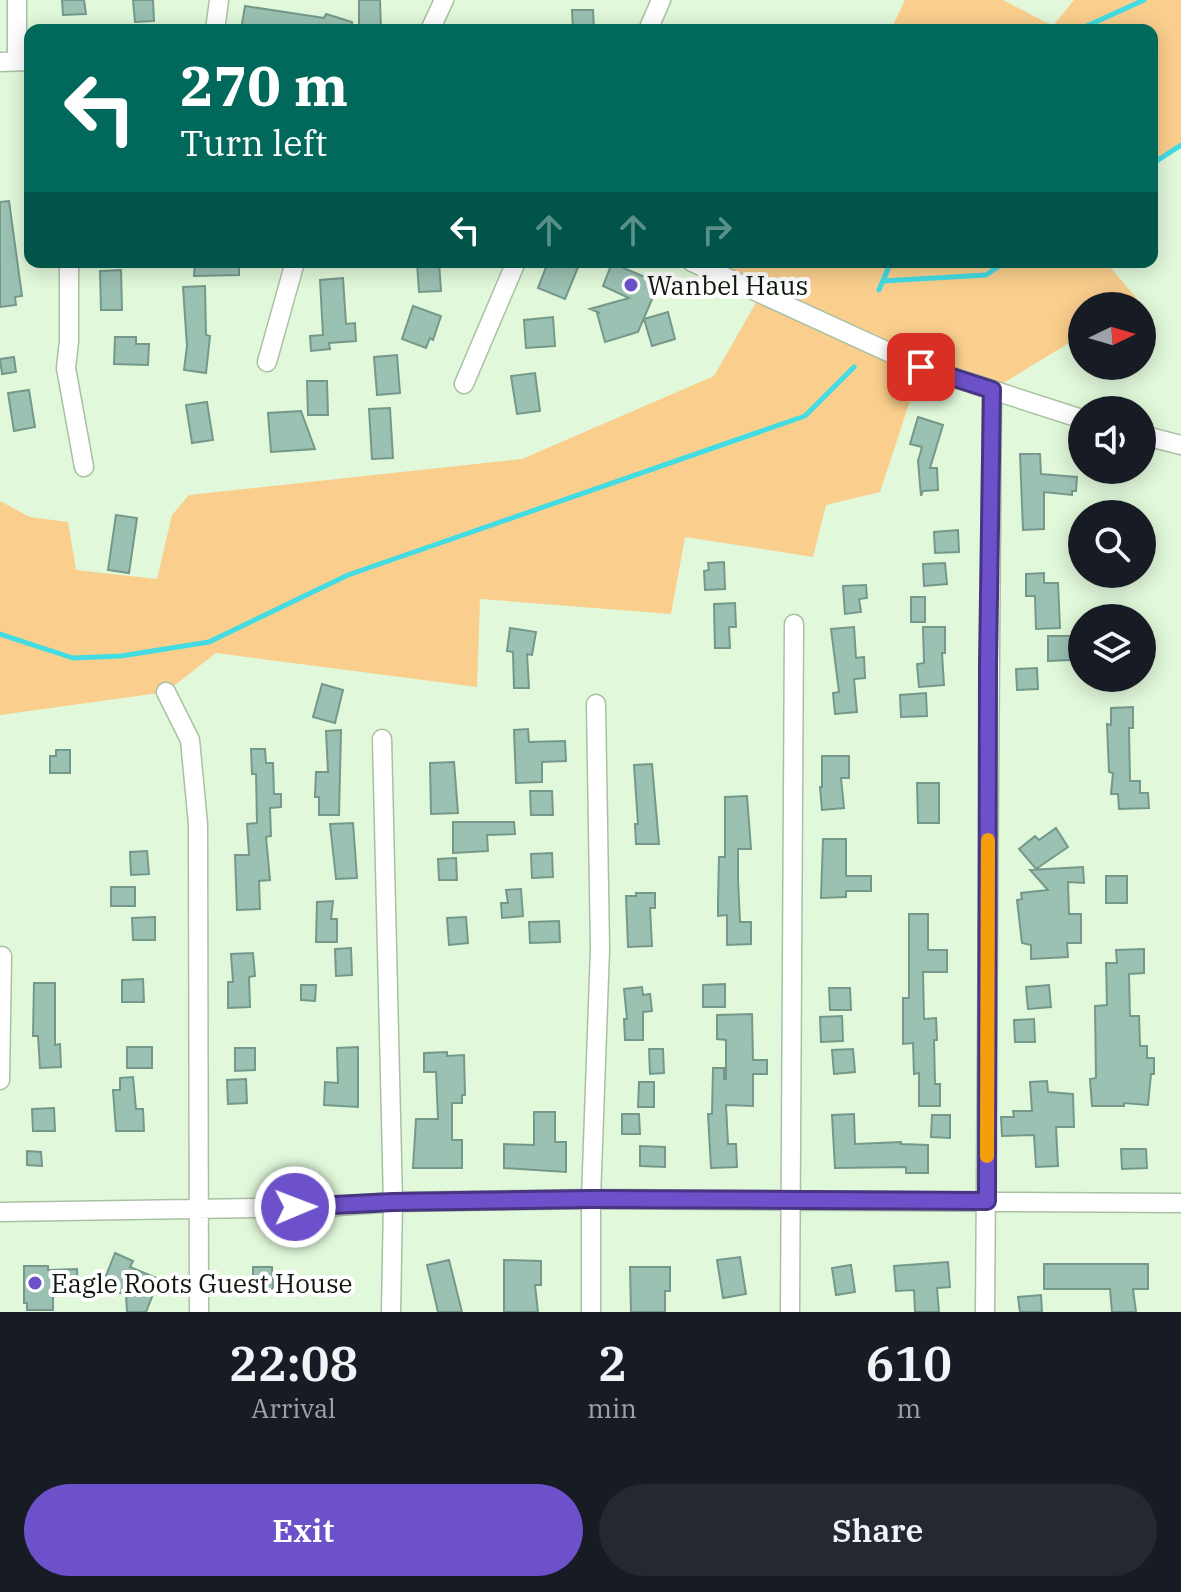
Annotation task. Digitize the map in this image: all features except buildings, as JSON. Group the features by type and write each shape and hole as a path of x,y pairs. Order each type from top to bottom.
{"street":[{"path":"16,61 17,0"},
{"path":"216,24 219,0"},
{"path":"433,24 444,0"},
{"path":"651,24 661,0"},
{"path":"69,268 66,368 84,467"},
{"path":"267,362 293,268"},
{"path":"464,384 513,268"},
{"path":"705,268 921,367 1068,414"},
{"path":"985,1312 992,390"},
{"path":"1156,439 1181,447"},
{"path":"790,1312 794,624"},
{"path":"166,692 190,740 198,824 199,1312"},
{"path":"591,1312 591,1199 600,949 596,704"},
{"path":"382,739 393,1202 391,1312"},
{"path":"0,1080 2,956"},
{"path":"0,1212 591,1199 1181,1203"}],"shaded area":[{"path":"905,0 1003,0 1049,24 894,24"},
{"path":"1074,0 1181,0 1181,145 1158,160 1158,24 1055,24"},
{"path":"705,268 1111,268 1131,292 1068,292 1068,344 992,390 921,367 880,492 826,505 813,557 685,537 671,614 480,599 477,687 216,653 166,692 0,715 0,501 30,517 68,522 76,570 157,579 172,515 189,495 522,459 714,376 761,294"}],"waterway":[{"path":"1091,24 1144,0"},
{"path":"1158,160 1181,145"},
{"path":"879,290 888,268"},
{"path":"883,281 986,275 996,268"},
{"path":"0,634 73,658 121,656 209,642 348,575 805,416 854,367"}],"slow traffic":[{"path":"987,1156 988,840"}],"place":[{"name":"Wanbel Haus","path":"631,285"},
{"name":"Eagle Roots Guest House","path":"35,1283"}],"route":[{"path":"295,1207 591,1199 987,1201 992,390 921,367"}]}
